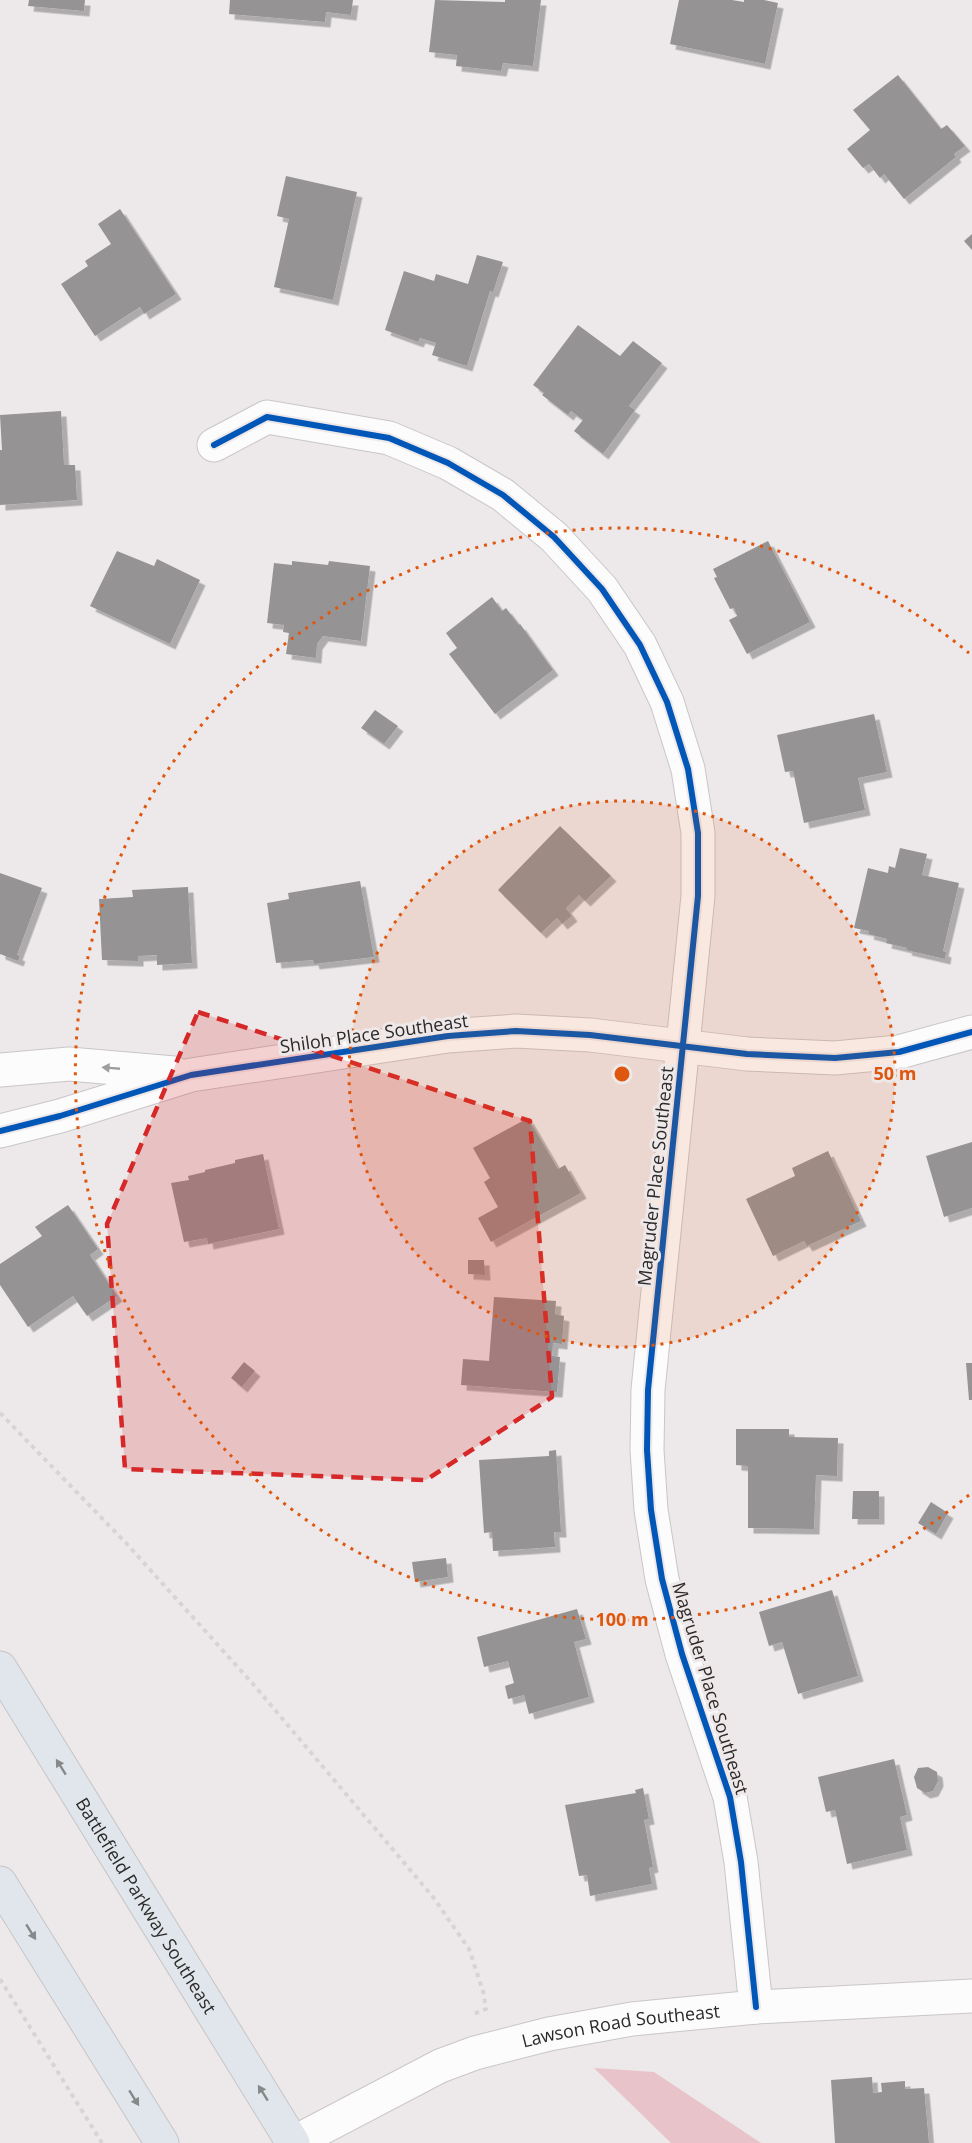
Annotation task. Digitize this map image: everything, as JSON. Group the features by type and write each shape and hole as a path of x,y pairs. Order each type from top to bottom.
{"main road":[{"name":"Battlefield Parkway Southeast","path":"0,1668 293,2143"},
{"path":"0,1882 162,2143"}],"street":[{"name":"Magruder Place Southeast","path":"214,445 267,417 389,438 448,463 503,495 554,537 602,589 640,645 667,702 688,769 698,833 698,896 648,1390 647,1450 651,1510 662,1579 682,1654 730,1797 741,1862 756,2007"},
{"name":"Shiloh Place Southeast","path":"0,1131 60,1116 190,1074 448,1036 516,1031 590,1035 747,1054 835,1058 899,1052 972,1032"},
{"name":"Shiloh Place Southeast","path":"0,1070 69,1064 190,1074"},
{"name":"Lawson Road Southeast","path":"293,2143 440,2066 475,2053 549,2034 632,2019 756,2007 972,1996"}],"path":[{"path":"0,1413 126,1543 253,1684 433,1897 469,1949 483,1991 486,2009 464,2018"},
{"path":"0,1979 102,2143"}],"highlighted area":[{"path":"198,1012 530,1121 552,1397 426,1480 125,1469 107,1224"}],"shaded area":[{"path":"594,2068 654,2072 761,2143 671,2143"}],"building":[{"path":"29,0 85,0 84,11 28,6"},
{"path":"230,0 353,0 351,15 326,12 325,22 229,14"},
{"path":"435,0 505,2 505,0 541,0 533,66 503,63 501,71 456,66 457,55 429,52"},
{"path":"679,0 744,2 744,0 764,0 778,3 765,64 670,44"},
{"path":"898,75 941,129 947,125 965,146 954,154 956,157 904,199 884,174 880,178 869,164 863,168 847,149 870,130 853,110"},
{"path":"286,176 357,192 333,300 274,287 289,219 277,216"},
{"path":"120,209 176,294 144,314 140,307 95,336 61,284 88,266 85,261 111,244 98,224"},
{"path":"972,234 972,250 964,241"},
{"path":"477,255 503,262 493,292 490,291 467,366 432,355 436,343 420,338 418,342 385,330 404,271 434,281 436,274 468,284"},
{"path":"578,325 620,356 633,341 662,363 629,406 635,410 603,454 574,431 583,420 571,411 568,415 533,385"},
{"path":"61,411 64,465 75,465 77,500 0,505 0,450 2,450 0,415"},
{"path":"768,541 810,622 747,654 729,620 737,616 734,608 730,609 714,578 717,577 713,569"},
{"path":"117,551 154,566 157,559 200,580 170,644 90,606"},
{"path":"292,561 328,565 329,561 370,566 361,641 323,636 317,644 316,658 286,654 289,633 283,632 284,625 267,623 274,563 292,565"},
{"path":"492,597 502,611 506,608 520,624 553,670 495,714 449,654 457,648 446,633"},
{"path":"375,710 398,726 384,744 361,728"},
{"path":"874,714 887,772 858,778 865,810 804,823 793,771 785,772 777,735"},
{"path":"560,826 611,876 585,901 579,895 566,908 572,916 562,924 557,918 541,933 498,890"},
{"path":"900,848 927,854 922,875 959,883 943,951 946,952 945,959 906,950 907,948 886,943 887,939 868,934 869,931 854,928 868,868 888,873 889,866 895,868"},
{"path":"0,873 42,888 17,955 20,956 18,961 0,954"},
{"path":"360,881 374,957 314,964 313,960 276,963 267,903 289,899 288,893"},
{"path":"188,887 192,963 157,965 157,955 138,956 138,961 102,960 99,899 133,897 132,890"},
{"path":"528,1118 558,1169 565,1165 581,1193 491,1242 478,1218 498,1207 484,1182 490,1178 473,1148"},
{"path":"972,1142 972,1208 944,1217 926,1156"},
{"path":"828,1151 861,1221 807,1246 804,1241 773,1256 746,1199 795,1176 792,1168"},
{"path":"263,1154 279,1229 208,1244 207,1238 184,1242 171,1183 189,1180 188,1176 235,1163 235,1160"},
{"path":"68,1205 98,1249 90,1255 117,1296 87,1316 73,1296 28,1327 0,1285 0,1264 42,1236 35,1227"},
{"path":"468,1260 484,1260 485,1275 468,1274"},
{"path":"494,1297 556,1301 555,1314 564,1316 562,1344 553,1343 552,1356 560,1357 557,1392 461,1385 463,1359 489,1361"},
{"path":"244,1362 255,1371 242,1387 231,1378"},
{"path":"966,1363 972,1363 972,1400 969,1400"},
{"path":"736,1429 789,1429 789,1437 838,1438 837,1476 816,1475 814,1529 748,1528 748,1466 736,1465"},
{"path":"556,1450 561,1532 554,1532 555,1547 493,1551 492,1532 484,1533 479,1460 549,1456 549,1451"},
{"path":"853,1491 879,1491 879,1519 852,1519"},
{"path":"931,1502 948,1513 936,1534 918,1523"},
{"path":"446,1558 448,1577 415,1582 412,1562"},
{"path":"832,1590 858,1676 798,1694 782,1642 769,1646 759,1612"},
{"path":"577,1609 586,1639 574,1642 589,1697 529,1714 524,1695 508,1699 505,1686 514,1683 508,1661 484,1667 477,1637"},
{"path":"894,1759 907,1815 900,1817 907,1850 847,1864 835,1810 826,1812 818,1777"},
{"path":"928,1767 937,1772 938,1781 933,1791 925,1793 917,1788 914,1777 918,1768"},
{"path":"643,1788 649,1819 644,1820 653,1867 649,1868 652,1884 590,1896 587,1875 579,1876 565,1805 636,1793 635,1790"},
{"path":"872,2077 873,2093 882,2092 881,2083 905,2081 905,2089 924,2088 929,2143 835,2143 831,2080"}],"cycle path":[{"path":"214,445 267,417 389,438 448,463 503,495 554,537 602,589 640,645 667,702 688,769 698,833 698,896 648,1390 647,1450 651,1510 662,1579 682,1654 730,1797 741,1862 756,2007"},
{"path":"0,1131 60,1116 191,1075 448,1036 516,1031 590,1035 747,1054 835,1058 899,1052 972,1032"}]}
